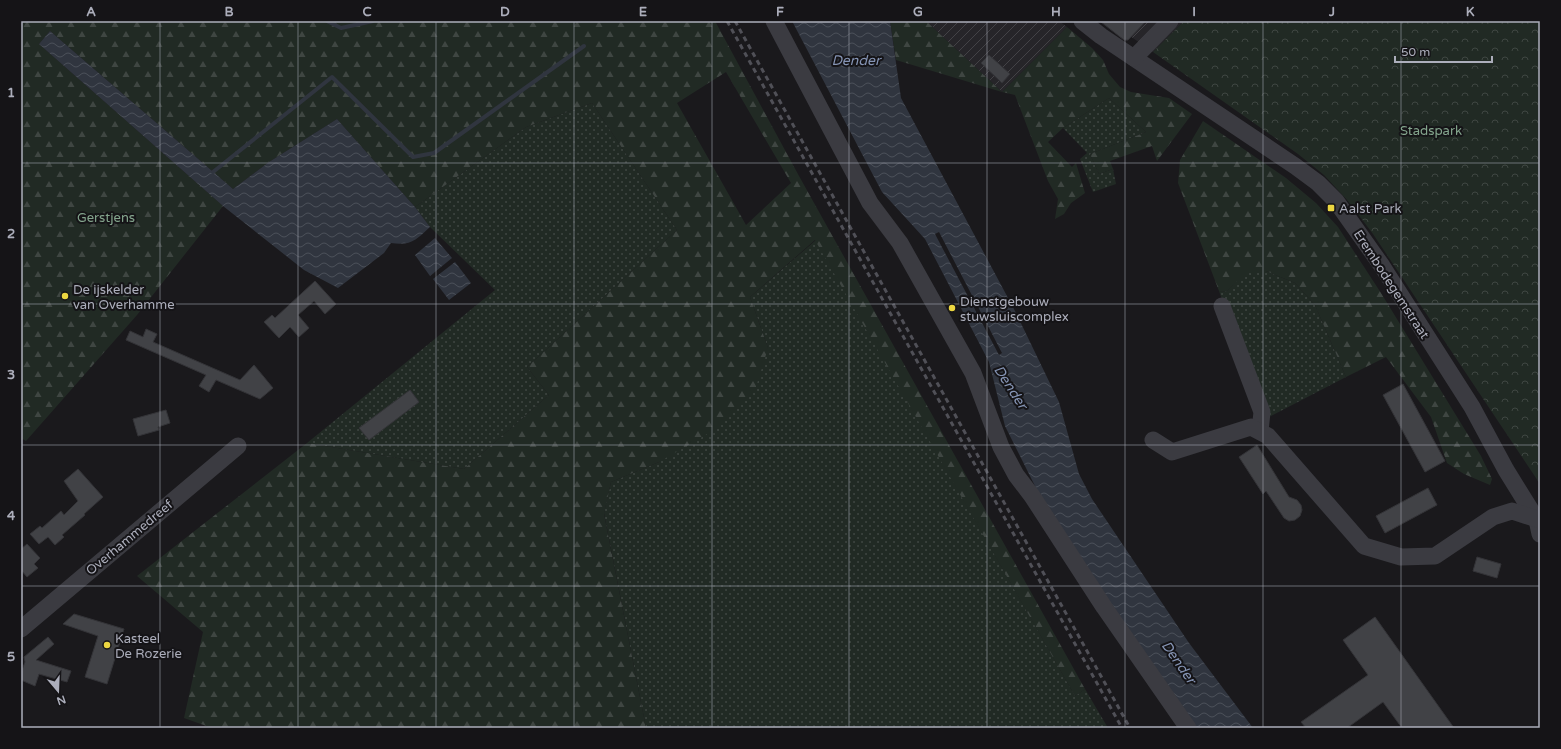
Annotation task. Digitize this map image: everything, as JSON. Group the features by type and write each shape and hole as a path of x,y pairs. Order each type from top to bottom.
{"street":[{"path":"774,21 870,203 900,243 972,373 1001,447 1016,475 1032,496 1104,607 1188,728"},
{"name":"Erembodegemstraat","path":"1082,21 1101,36 1318,183 1336,201 1378,260 1472,407 1506,470 1539,525"},
{"path":"1134,58 1170,21"},
{"path":"1222,306 1262,412 1260,431"},
{"path":"1153,440 1172,452 1251,427 1260,431 1268,436 1364,546 1401,557 1434,556 1493,517 1512,511 1539,525"},
{"name":"Overhammedreef","path":"21,629 238,446"}],"shaded area":[{"path":"926,21 1059,21 1067,27 1002,92"},
{"path":"1099,21 1184,21 1153,52 1130,36 1121,37"}],"green space":[{"name":"Gerstjens","path":"21,21 715,21 799,176 1085,689 1075,696 815,240 750,297 768,348 755,390 714,430 659,462 611,482 604,514 646,728 212,728 184,718 203,632 137,576 307,443 464,469 549,395 527,367 677,230 592,103 526,127 415,207 337,119 269,162 233,189 50,31 39,44 223,206 137,315 26,441 21,438","holes":["726,72 791,183 746,225 677,103"]},
{"path":"890,21 926,21 1002,92 896,60"},
{"name":"Stadspark","path":"1184,21 1540,21 1540,484 1373,234 1348,201 1324,175 1298,154 1153,52"},
{"path":"1067,27 1092,48 1103,60 1109,74 1120,87 1131,92 1169,98 1192,114 1157,161 1152,146 1110,161 1113,169 1099,174 1090,154 1146,132 1109,98 1063,128 1048,142 1072,167 1076,163 1085,193 1071,203 1064,214 1055,219 1058,199 1048,181 1015,95 1002,92"},
{"path":"1109,98 1146,132 1090,154 1099,174 1113,169 1116,184 1093,192 1080,159 1087,153 1063,128"},
{"path":"592,103 677,230 527,367 549,395 464,469 307,443 495,290 430,227 415,207 526,127"},
{"path":"1203,121 1286,178 1316,203 1338,227 1381,293 1481,456 1492,479 1490,485 1464,474 1447,463 1431,417 1386,357 1346,377 1315,305 1295,283 1266,271 1247,271 1226,292 1219,291 1178,183 1180,160"},
{"path":"816,240 1075,696 1085,689 1108,728 646,728 604,513 611,482 659,462 768,348 750,297"},
{"path":"1246,271 1266,271 1295,283 1315,305 1346,377 1265,419 1219,291 1226,292"}],"water":[{"name":"Dender","path":"792,21 890,21 901,98 1015,311 1059,402 1079,474 1092,499 1189,643 1253,728 1197,728 1049,514 1005,426 989,362 925,239 882,192","holes":["939,232 1002,353 999,355 935,234"]},
{"path":"50,31 233,189 269,162 337,119 415,207 430,227 413,241 404,244 391,243 384,253 338,288 304,270 223,206 39,44"},
{"path":"435,238 452,258 430,276 415,255"},
{"path":"455,262 471,283 449,300 433,279"}],"building":[{"path":"1100,21 1146,21 1128,40 1124,40"},
{"path":"989,55 1010,74 1002,83 981,63"},
{"path":"315,281 336,304 325,314 314,301 298,315 309,328 299,337 290,327 279,338 264,322 272,315 275,318"},
{"path":"146,329 157,334 153,342 240,380 254,365 273,388 260,399 216,380 209,392 199,386 206,375 126,340 130,331 143,337"},
{"path":"1403,384 1445,461 1425,472 1383,395"},
{"path":"410,390 419,402 369,440 359,428"},
{"path":"166,410 170,423 158,427 159,430 138,436 133,419"},
{"path":"1257,445 1289,497 1297,500 1301,505 1302,510 1300,516 1295,520 1289,521 1284,518 1266,491 1263,494 1239,457"},
{"path":"78,469 103,497 62,535 64,537 55,545 48,537 39,544 30,534 40,526 42,528 61,511 64,515 78,501 64,481"},
{"path":"1428,488 1437,505 1385,533 1376,516"},
{"path":"27,544 40,558 34,564 38,568 27,577 21,570 21,549"},
{"path":"1477,557 1501,564 1497,578 1473,571"},
{"name":"Kasteel De Rozerie","path":"74,614 124,629 107,684 85,677 98,636 63,624"},
{"path":"1375,617 1454,728 1402,728 1383,702 1347,728 1306,728 1301,722 1368,675 1343,640"},
{"path":"48,637 54,644 36,660 71,671 67,682 39,674 35,686 21,680 21,673 25,662 24,657"}],"waterway":[{"path":"327,21 341,28 373,21"},
{"path":"213,172 332,77 413,157 434,153 584,46"}],"railway":[{"path":"727,21 1122,728"},
{"path":"735,21 1130,728"}],"place":[{"name":"Aalst Park","path":"1331,208"},
{"name":"De ijskelder van Overhamme","path":"65,296"},
{"name":"Dienstgebouw stuwsluiscomplex","path":"952,308"},
{"name":"Kasteel De Rozerie","path":"107,645"}]}
